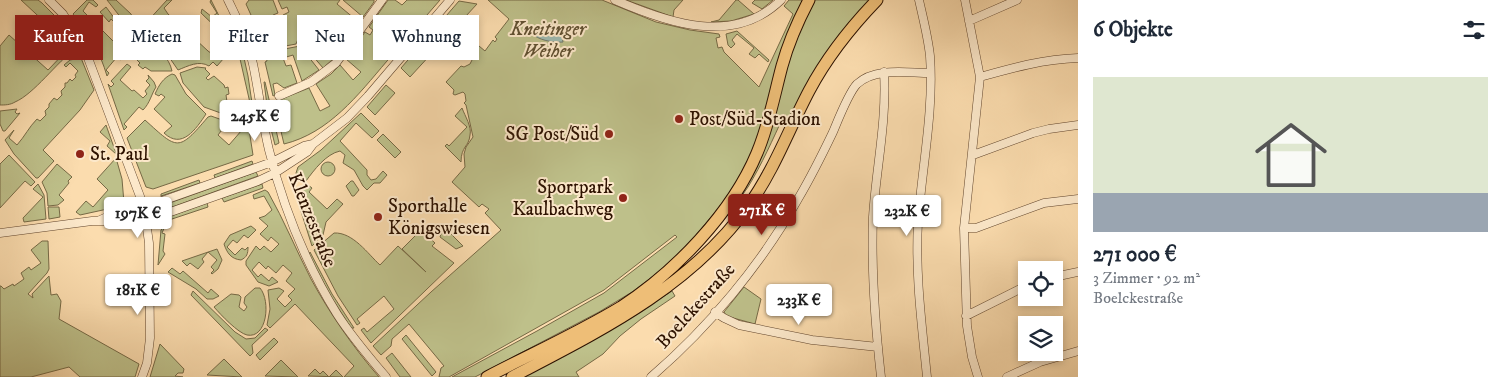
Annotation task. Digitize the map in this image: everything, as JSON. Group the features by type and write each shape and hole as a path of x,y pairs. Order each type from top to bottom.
{"highway":[{"path":"487,377 622,306 673,266 711,225 745,179 756,155 766,132 789,45 809,0"},
{"path":"512,377 597,333 636,309 678,278 726,233 749,205 768,175 823,67 845,36 876,1"}],"street":[{"path":"49,0 63,14 85,50 144,207 149,243 150,338 147,363 142,377"},
{"name":"Klenzestraße","path":"228,0 237,18 250,54 275,173 305,252 327,296 351,334 386,377"},
{"path":"279,96 310,82 336,63 381,0"},
{"path":"0,233 100,220 125,221 162,215 258,181 275,173 307,152 313,144 338,126 358,107 450,0"},
{"path":"615,0 671,20 721,27 740,25 755,19 772,9 781,0"},
{"path":"919,0 928,40 930,73 917,250 918,285 927,377"},
{"path":"965,0 980,77 964,228 966,316 972,357 978,377"},
{"path":"969,21 1016,0"},
{"path":"980,77 1036,62 1062,58 1078,58"},
{"path":"881,377 872,273 873,216 884,118 884,72"},
{"name":"Boelckestraße","path":"651,377 680,350 715,312 754,265 784,224 815,169 856,85 873,74 884,72 930,73"},
{"path":"973,155 1033,133 1078,125"},
{"path":"100,220 144,207 272,162 304,146 313,144"},
{"path":"964,228 976,228 1044,203 1078,199"},
{"path":"1063,275 1078,272"},
{"path":"966,316 1018,290"},
{"path":"715,312 724,318 740,324 812,340 878,347"},
{"path":"1007,377 1040,362 1078,351"}],"green space":[{"path":"21,0 38,0 54,15 37,15"},
{"path":"87,0 93,0 98,5 96,7 89,2 83,11 87,15 73,14"},
{"path":"107,0 116,0 131,15 119,15"},
{"path":"167,0 172,0 164,8 169,15 153,15"},
{"path":"211,0 218,15 214,15 217,13 210,2"},
{"path":"249,0 273,0 278,13 273,15 251,15 246,4"},
{"path":"278,0 340,0 337,4 350,15 297,15 297,42 296,44 287,46 287,15 283,15 289,12 287,7 282,9"},
{"path":"343,0 374,0 363,17 363,15"},
{"path":"388,0 395,0 402,5 407,0 440,0 427,15 377,15"},
{"name":"Sportpark Kaulbachweg","path":"488,0 602,0 656,22 719,34 720,37 716,38 718,48 722,47 724,52 759,87 793,14 784,6 789,0 804,0 758,140 736,183 687,246 660,271 632,292 599,312 475,377 452,377 604,293 677,237 675,235 604,290 449,377 439,377 441,368 444,366 409,324 392,339 391,346 381,355 373,346 501,230 485,213 489,209 482,204 479,207 452,182 465,167 464,154 466,147 473,137 464,103 466,101 465,94 463,92 453,94 454,90 446,82 461,66 464,67 470,64 472,60 479,60 479,46 485,51 493,40 495,42 497,39 495,37 509,19"},
{"path":"626,0 683,0 674,10 673,17"},
{"path":"736,0 754,14 731,21 711,22 719,20"},
{"path":"755,0 773,0 762,9 752,3"},
{"path":"812,0 872,0 791,118 784,115 758,169 739,200 709,237 664,283 663,280 731,207"},
{"path":"459,1 477,4 467,15 447,15"},
{"path":"106,7 113,16 113,21 111,19 109,22 100,12"},
{"path":"202,9 210,15 210,22 201,13"},
{"path":"373,21 373,30 369,27"},
{"path":"373,30 373,60 388,60 354,99 329,122 300,139 284,144 274,102 309,88 320,111 330,106 316,84 340,65 353,80 361,72 347,60 363,60 363,35 365,32 370,35"},
{"path":"103,31 113,41 114,60 106,70 109,73 107,76 101,60 103,60"},
{"path":"737,31 769,60 768,62 759,54 755,58 749,54 754,48 737,34 732,40 735,44 731,48 728,45 726,34"},
{"path":"9,35 15,40 15,60 37,60 48,70 58,60 62,60 38,85 22,98 11,104 0,105 0,46"},
{"path":"200,44 210,52 210,60 222,60 217,66 213,62 209,66 197,64 178,70 171,60 200,60"},
{"path":"297,47 297,60 311,60 319,70 302,81 293,55 287,57 287,49"},
{"path":"70,60 82,60 94,90 80,110 43,150 54,161 36,178 14,154 5,140 14,130 9,138 17,145 37,119 40,121 46,115 45,111 54,98 57,100 62,95 61,91 65,87 65,83 70,79 72,81 78,71 70,63 66,67 64,65"},
{"path":"137,60 167,60 172,71 151,71 145,67 143,69 138,65 140,63"},
{"path":"240,60 244,60 252,103 250,103"},
{"path":"284,60 286,66 291,65 297,83 284,88 277,83 273,84 275,95 273,96 265,62"},
{"path":"316,60 332,60 323,68"},
{"path":"408,60 426,60 410,77 401,68"},
{"path":"127,64 131,67 120,80 132,91 134,90 143,98 147,94 145,91 150,85 146,81 149,78 148,75 156,87 143,110 139,107 124,124 127,127 124,130 108,84 111,87 114,84 111,81"},
{"path":"197,67 206,68 210,74 206,78 208,80 214,76 225,88 228,87 229,94 226,95 229,116 204,107 183,83 180,73"},
{"path":"172,74 175,75 186,94 206,114 188,136 177,139 171,138 164,133 172,126 154,109 165,97 161,94 159,96 155,94 158,88"},
{"path":"264,82 279,143 275,145 269,121"},
{"path":"386,85 395,93 375,115 367,107"},
{"path":"462,108 470,132 468,142 462,153 461,162 445,146 447,144 449,146 467,127 455,116"},
{"path":"17,109 15,112 17,114 20,113 3,131 0,124 0,111"},
{"path":"361,113 379,131 372,138 356,123 340,141 367,170 367,175 371,180 376,179 383,171 387,175 380,183 374,183 367,190 354,170 343,163 345,155 340,151 325,159 306,181 299,181 296,173 298,167 321,150"},
{"path":"211,116 228,122 218,135 229,145 248,123 253,155 153,189 146,187 127,138 145,120 165,137 178,143 184,141"},
{"path":"106,125 116,154 107,146 110,141 100,132"},
{"path":"383,134 401,152 395,158 377,140"},
{"path":"9,155 35,182 31,186 25,181 0,208 0,164"},
{"path":"116,158 122,179 124,203 112,208 80,215 76,212 86,201 93,207 108,190 97,179"},
{"path":"252,161 253,164 215,178 214,175"},
{"path":"328,162 333,164 335,169 333,174 328,176 323,174 321,169 323,164"},
{"path":"57,164 72,177 59,195 64,200 58,205 48,206 47,193 42,182"},
{"path":"256,172 258,176 164,210 164,205"},
{"path":"199,180 200,183 161,196 161,194"},
{"path":"351,181 359,190 354,196 352,196 346,186"},
{"path":"38,184 44,195 46,219 24,222 23,218 43,197 33,189"},
{"path":"262,184 263,188 224,202 222,198"},
{"path":"304,185 312,188 309,192 327,209 337,199 343,204 326,222 323,235 312,246 299,205 298,188"},
{"path":"265,190 274,203 311,279 326,305 351,342 379,377 344,377 354,366 295,304 270,328 267,325 270,309 268,290 279,288 284,291 277,299 285,307 292,300 288,296 295,289 286,281 292,273 283,265 276,273 268,266 266,269 259,262 252,270 258,277 261,274 269,281 272,277 278,282 269,286 258,282 246,265 246,261 256,246 260,250 264,246 271,252 279,244 271,237 268,241 260,234 268,226 259,218 272,210 264,196 254,199 253,195"},
{"path":"207,203 208,207 166,221 165,218"},
{"path":"48,207 59,207 60,217 49,219"},
{"path":"165,226 162,233 165,234 163,251 165,254 158,265 161,230"},
{"path":"251,226 256,230 248,238 244,235 237,243 233,240 227,247 235,255 242,248 245,250 248,247 245,258 241,260 232,257 224,244 230,235"},
{"path":"421,230 435,243 432,246 454,263 371,343 361,330 364,328 367,332 394,309 384,296 357,319 360,323 357,325 338,296 314,250 334,233 341,234 360,244 380,265 398,246 426,272 402,249"},
{"path":"447,230 463,246 456,249 440,237"},
{"path":"42,241 48,241 49,269 28,294 33,298 32,294 49,276 51,295 57,294 61,301 59,319 139,364 135,377 80,377 69,367 31,377 0,377 0,286 4,289 13,284 14,286 24,279 21,273 29,267 31,270 41,263 31,250"},
{"path":"217,249 222,260 218,269 212,274 214,270 211,267 217,260 208,252"},
{"path":"208,252 202,259 204,262 198,269 190,263 187,266 182,261"},
{"path":"310,252 332,294 354,328 351,328 330,295 309,255"},
{"path":"172,268 180,274 183,271 208,293 211,289 219,296 207,299 196,289 168,272"},
{"path":"744,287 761,299 755,324 726,316 724,312"},
{"path":"255,288 260,288 263,294 266,310 265,318 259,331 254,335 247,335 234,327 214,307 231,294 239,295 241,297 239,307 244,311 247,307 244,303 245,297"},
{"path":"193,291 235,332 246,339 255,338 265,328 268,330 252,345 253,353 250,356 191,295"},
{"path":"672,291 675,296 641,319 620,336 603,354 576,372 579,377 523,377 599,337"},
{"path":"406,335 436,372 432,376 402,339"},
{"path":"274,338 278,342 260,360 256,355"},
{"path":"160,344 184,369 183,373 178,373 175,376 183,377 150,377"},
{"path":"392,353 411,377 400,377 386,358"},
{"path":"224,359 242,377 207,375"},
{"path":"281,360 298,377 265,376"},
{"path":"315,369 320,374 323,371 329,377 308,376"},
{"path":"336,370 343,377 329,377"}],"shaded area":[{"path":"542,26 558,32 562,36 563,42 538,38 531,33 533,29"}],"place":[{"name":"Post/Süd-Stadion","path":"679,119"},
{"name":"SG Post/Süd","path":"609,134"},
{"name":"St. Paul","path":"80,154"},
{"name":"Sportpark Kaulbachweg","path":"623,198"},
{"name":"Sporthalle Königswiesen","path":"378,217"}],"park label":[{"name":"Kneitinger Weiher","path":"548,40"}]}
